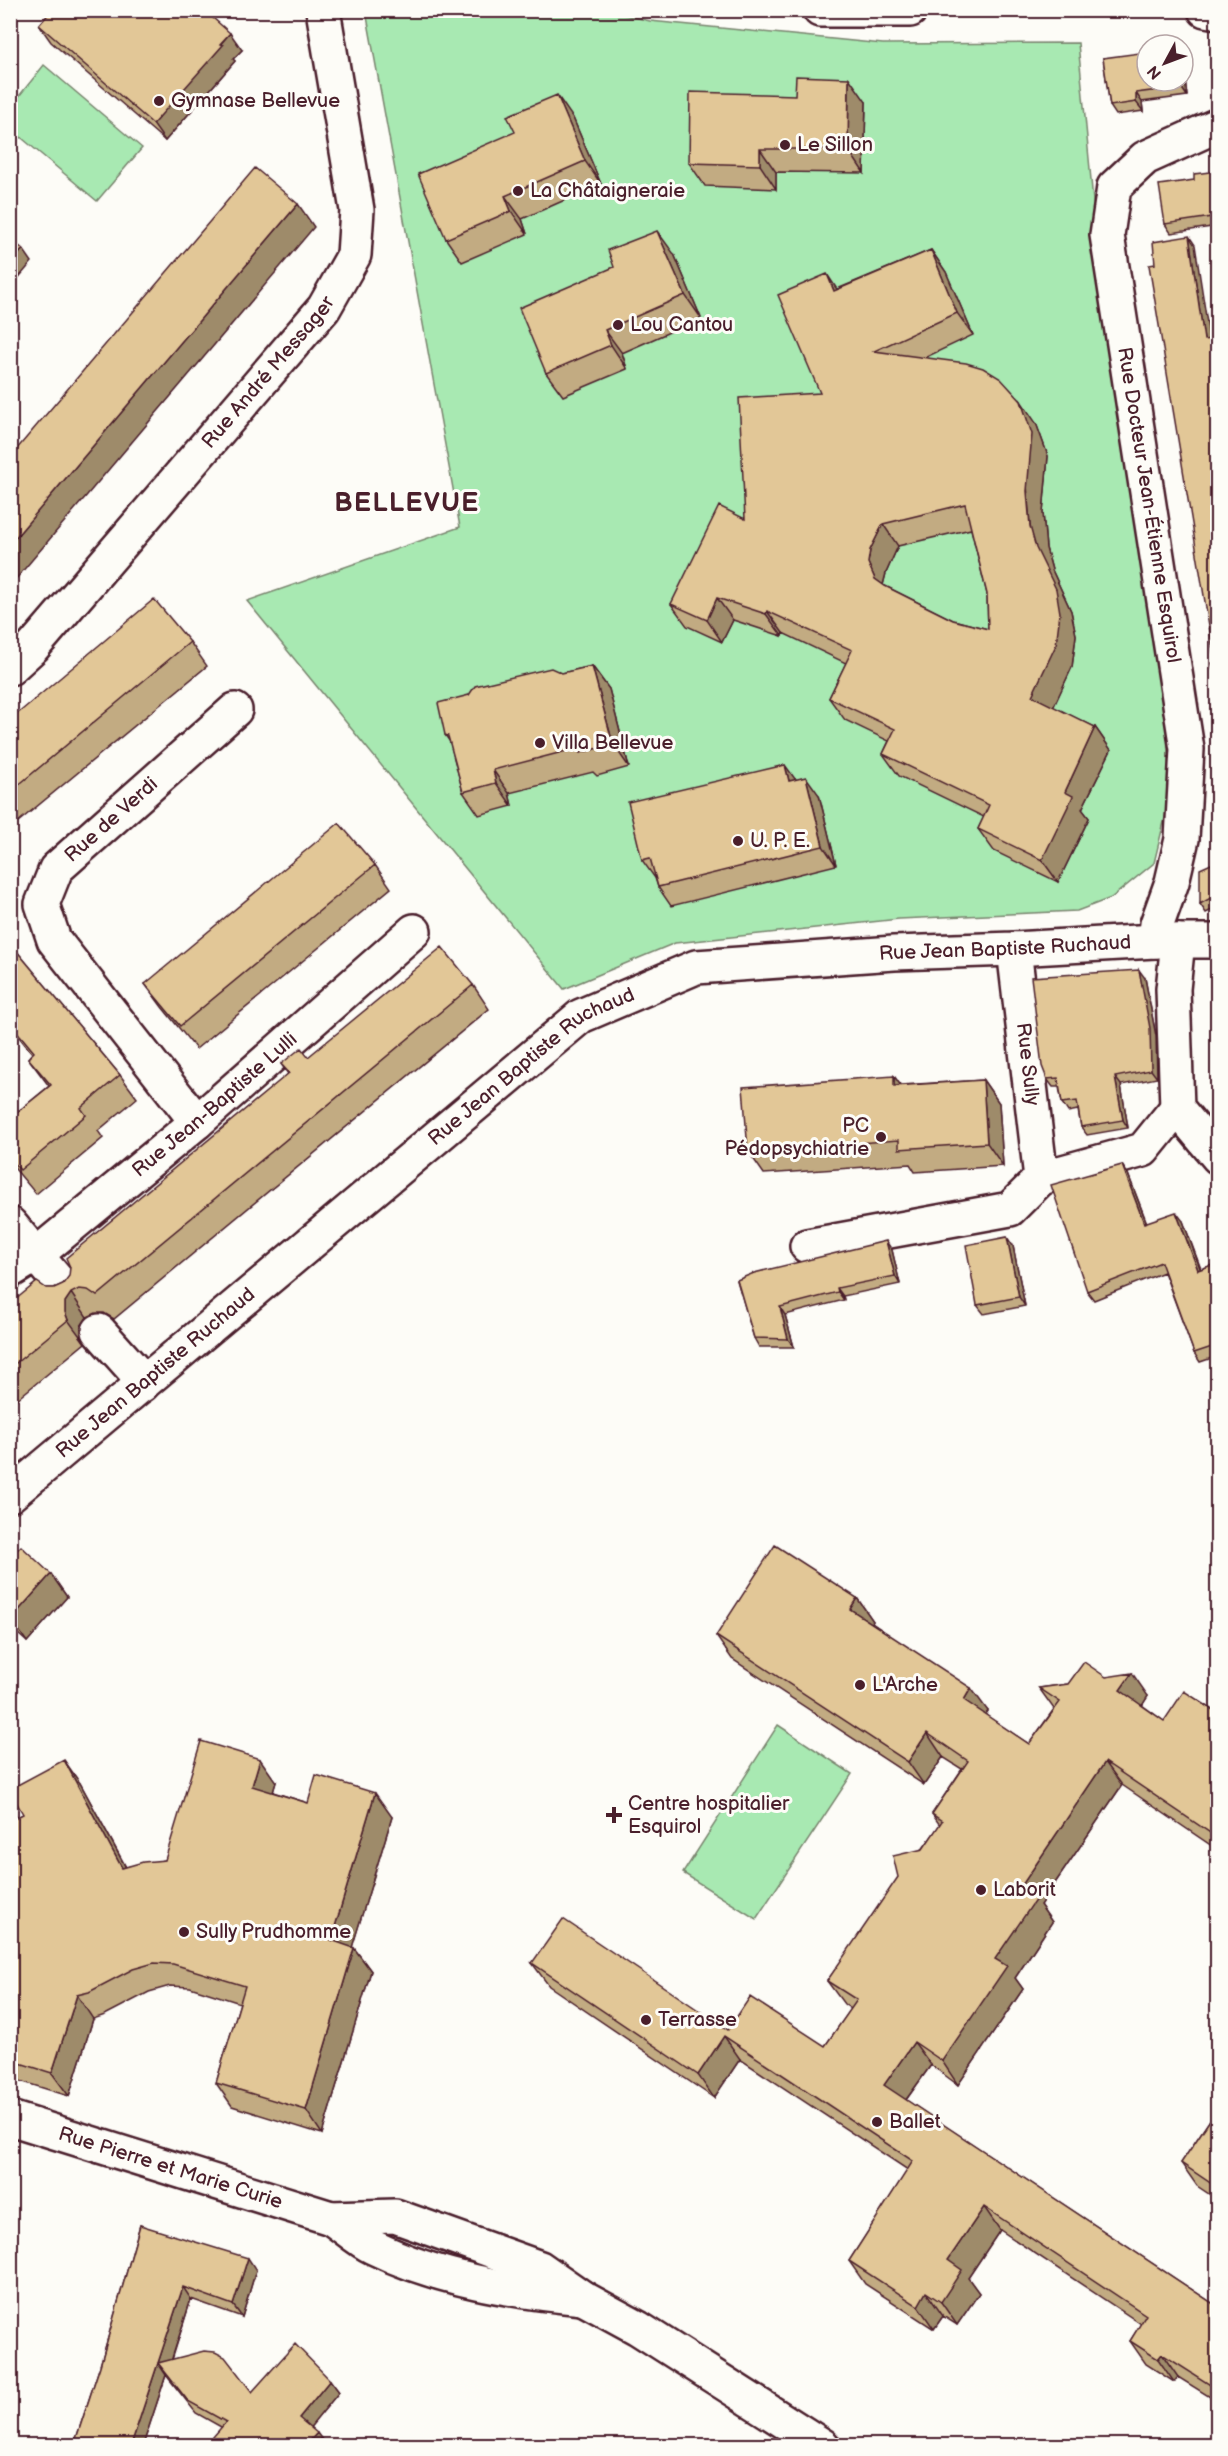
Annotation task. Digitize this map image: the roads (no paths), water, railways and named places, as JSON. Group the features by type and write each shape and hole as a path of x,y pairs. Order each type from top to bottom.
{"street":[{"name":"Rue André Messager","path":"10,668 33,647 324,308 354,255 357,210 323,10"},
{"path":"820,10 910,10"},
{"path":"1205,10 1218,12"},
{"name":"Rue Docteur Jean-Étienne Esquirol","path":"1177,1108 1173,989 1167,941 1157,924 1172,882 1182,839 1187,749 1107,235 1114,187 1145,158 1218,125"},
{"name":"Rue de Verdi","path":"197,1122 54,940 42,904 56,869 235,710"},
{"name":"Rue Jean-Baptiste Lulli","path":"23,1263 197,1122 414,932"},
{"name":"Rue Jean Baptiste Ruchaud","path":"10,1495 581,1016 696,967 894,953 1014,950 1167,941 1218,941"},
{"name":"Rue Sully","path":"1014,950 1041,1178"},
{"path":"807,1246 1010,1209 1041,1178 1143,1150 1177,1108 1218,1157"},
{"path":"10,1224 23,1263 68,1293"},
{"path":"99,1331 133,1369 142,1385"},
{"name":"Rue Pierre et Marie Curie","path":"10,2118 332,2218 371,2246 451,2275 525,2292 583,2298 638,2328 824,2445"}],"place":[{"name":"Gymnase Bellevue","path":"159,101"},
{"name":"Le Sillon","path":"785,145"},
{"name":"La Châtaigneraie","path":"518,191"},
{"name":"Lou Cantou","path":"618,325"},
{"name":"Villa Bellevue","path":"540,743"},
{"name":"U. P. E.","path":"738,841"},
{"name":"PC Pédopsychiatrie","path":"881,1137"},
{"name":"L'Arche","path":"860,1685"},
{"name":"Centre hospitalier Esquirol","path":"614,1815"},
{"name":"Laborit","path":"981,1890"},
{"name":"Sully Prudhomme","path":"184,1932"},
{"name":"Terrasse","path":"646,2020"},
{"name":"Ballet","path":"877,2122"}],"district":[{"name":"BELLEVUE","path":"407,503"}]}
